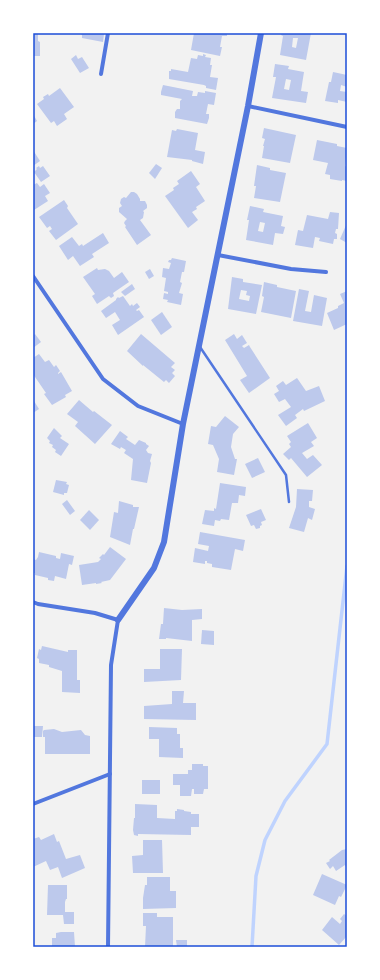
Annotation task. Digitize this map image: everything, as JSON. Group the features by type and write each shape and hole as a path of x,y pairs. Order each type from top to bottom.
{"street":[{"path":"101,74 108,33"},
{"path":"108,947 111,665 118,620 154,568 164,542 183,424 248,106 260,33"},
{"path":"248,106 347,127"},
{"path":"218,255 291,269 326,272"},
{"path":"33,276 103,379 138,406 183,424"},
{"path":"33,602 118,620"},
{"path":"33,804 110,774"}],"lane":[{"path":"199,346 286,475 289,502"}],"building":[{"path":"33,33 38,33 38,41 40,42 40,56 33,56"},
{"path":"80,33 103,33 103,42 82,38"},
{"path":"194,33 227,33 227,36 222,36 220,56 191,50"},
{"path":"281,33 311,33 306,60 280,55 283,36","holes":["293,38 298,38 296,48 292,47"]},
{"path":"203,54 206,55 205,57 211,58 210,65 212,65 210,77 218,78 216,90 206,88 204,85 169,79 169,71 171,71 171,69 188,72 191,58 197,59 198,55 203,56"},
{"path":"76,55 78,59 82,57 89,68 80,73 71,59"},
{"path":"275,64 289,66 288,69 304,72 301,91 308,92 306,103 272,98 276,77 273,77","holes":["286,79 291,80 289,90 284,89"]},
{"path":"333,72 347,75 347,87 341,85 340,91 347,92 347,102 338,100 338,103 325,101"},
{"path":"163,85 193,91 192,96 197,96 198,92 205,93 205,91 216,93 214,105 208,104 206,114 209,114 209,118 207,124 175,118 175,112 177,109 180,109 180,101 182,99 161,95"},
{"path":"60,88 74,107 64,114 67,119 57,126 54,121 51,123 37,104 44,99 43,97 48,94 49,96"},
{"path":"33,114 37,121 33,124"},
{"path":"264,128 296,135 290,163 262,158 265,139 262,138"},
{"path":"177,129 198,133 195,150 205,152 203,164 192,160 167,157 172,130 176,131"},
{"path":"317,140 337,144 337,146 347,148 345,166 347,167 347,181 330,179 330,175 325,174 328,163 313,160"},
{"path":"33,150 40,161 33,166"},
{"path":"156,164 162,168 155,179 149,173"},
{"path":"257,165 270,168 270,170 286,173 280,202 254,198"},
{"path":"39,166 40,168 43,166 50,176 41,182 34,172"},
{"path":"191,171 200,184 196,187 205,201 196,207 197,209 192,212 198,220 188,228 165,196 174,190 173,188 179,184 177,181"},
{"path":"37,183 40,187 44,184 50,193 45,196 48,201 34,210 33,185"},
{"path":"131,192 137,194 140,201 145,201 147,205 147,208 143,211 143,218 140,220 151,235 137,245 125,227 126,226 124,223 127,219 119,212 119,208 122,206 120,203 121,199 124,197 126,198"},
{"path":"64,200 68,206 67,208 78,224 56,240 49,231 52,229 50,226 47,228 39,217"},
{"path":"250,206 264,209 263,212 283,216 281,226 285,227 283,234 275,233 273,245 246,240 249,220 247,220","holes":["260,222 265,223 263,232 258,231"]},
{"path":"330,212 339,213 338,229 336,229 335,233 337,234 337,239 334,239 333,244 319,241 320,238 315,237 313,248 295,245 298,230 303,231 307,215 328,219"},
{"path":"347,223 347,243 340,239"},
{"path":"103,233 109,243 92,254 94,257 80,266 73,256 68,260 59,246 72,237 79,246 82,244 83,246"},
{"path":"172,258 186,261 180,282 182,283 179,293 183,294 181,305 167,302 168,300 163,299 164,293 168,294 168,292 164,291 166,278 162,277 163,268 169,269 171,263 168,262"},
{"path":"97,268 98,270 105,269 109,271 114,278 122,272 129,282 113,293 114,296 111,298 109,296 97,304 92,296 95,294 83,277"},
{"path":"150,269 154,276 149,279 145,272"},
{"path":"232,277 243,279 243,282 262,285 256,314 228,309","holes":["241,290 247,291 246,295 250,296 249,301 239,299"]},
{"path":"264,282 277,285 277,287 296,291 291,318 261,312 264,297 262,296"},
{"path":"132,284 135,289 125,296 121,292"},
{"path":"299,289 309,291 305,311 311,312 314,295 327,298 322,326 293,321"},
{"path":"347,291 347,324 334,330 327,313 338,308 338,306 344,303 340,294"},
{"path":"123,296 130,306 137,303 140,307 136,310 139,310 144,317 118,335 112,325 120,320 115,312 106,318 101,311 118,297"},
{"path":"162,312 172,327 161,335 151,320"},
{"path":"35,334 41,342 33,348 33,336"},
{"path":"141,334 175,363 171,367 175,370 172,373 175,376 169,383 166,380 164,382 143,366 127,351"},
{"path":"234,334 237,339 242,335 247,343 242,346 244,348 249,345 270,378 249,393 240,380 247,376 225,340"},
{"path":"39,354 45,362 49,360 54,367 56,365 60,371 58,374 61,372 72,391 65,395 66,397 52,405 33,374 33,358"},
{"path":"297,378 306,391 319,386 325,401 304,411 303,409 295,415 297,418 286,426 278,415 291,407 285,399 279,402 274,394 279,391 276,386 283,381 286,385"},
{"path":"79,400 112,425 95,444 75,426 78,422 67,414"},
{"path":"34,401 39,409 33,413 33,402"},
{"path":"225,416 239,427 233,434 231,447 235,459 237,459 234,475 217,472 219,459 213,445 208,444 211,426 216,427"},
{"path":"308,423 317,438 311,442 314,446 302,453 307,459 313,455 322,465 307,477 291,458 289,460 283,454 291,447 289,444 291,442 287,436"},
{"path":"54,428 62,436 60,438 69,444 61,456 55,452 56,450 52,447 53,445 49,443 50,441 47,438"},
{"path":"120,431 128,437 126,439 135,445 139,440 149,446 146,450 148,453 152,454 147,483 131,480 133,459 124,453 126,450 121,447 120,449 111,444"},
{"path":"258,458 265,472 252,478 245,464"},
{"path":"56,480 67,482 66,484 69,485 67,493 64,493 64,495 53,492"},
{"path":"220,483 246,487 245,496 239,495 238,503 232,503 229,520 215,520 214,526 202,524 205,510 214,511 214,508 216,509"},
{"path":"297,489 313,490 312,501 309,501 309,507 315,509 312,520 308,518 304,532 289,528 296,507"},
{"path":"67,500 75,511 70,515 62,504"},
{"path":"119,501 133,505 133,507 139,507 130,545 110,537 114,512 118,513"},
{"path":"261,509 266,520 261,522 262,525 260,528 256,529 254,525 251,526 246,515"},
{"path":"89,510 99,520 90,530 80,520"},
{"path":"200,532 245,540 243,551 235,549 231,570 212,567 212,564 207,563 207,561 205,561 205,564 193,562 195,548 208,551 209,546 198,544"},
{"path":"110,547 126,559 110,580 101,582 102,583 82,585 79,565 98,562 101,559 99,558 103,554 104,555"},
{"path":"39,552 56,556 56,558 60,559 61,553 74,556 72,565 69,564 66,579 55,576 54,581 48,580 48,578 35,575 35,573 33,573 33,559 36,560"},
{"path":"164,608 182,610 202,609 202,619 192,620 192,641 166,638 159,639 161,624 163,624"},
{"path":"202,630 214,631 214,645 201,644"},
{"path":"42,646 68,652 68,650 77,650 77,680 80,680 80,693 62,692 62,671 49,667 49,665 39,663 39,659 37,658 39,649 41,650"},
{"path":"160,649 182,649 181,680 144,682 144,669 160,669"},
{"path":"172,691 184,691 183,703 196,703 196,720 144,719 144,706 172,704"},
{"path":"33,726 43,726 42,737 33,737"},
{"path":"149,727 177,728 177,734 180,734 180,748 183,748 183,758 159,757 159,739 149,739"},
{"path":"54,729 62,732 81,730 85,735 90,736 90,754 45,754 45,737 43,737 43,731"},
{"path":"192,764 203,764 203,766 208,766 208,789 204,789 203,794 194,794 194,789 192,789 191,796 180,796 180,785 173,785 173,774 188,774 188,770 192,770"},
{"path":"142,780 160,780 160,794 142,794"},
{"path":"135,804 157,805 157,818 175,819 175,811 177,811 177,809 191,812 191,814 199,814 199,827 191,827 191,835 134,835"},
{"path":"54,834 57,842 59,841 66,859 80,855 85,868 62,878 58,867 50,870 46,861 33,867 33,839 39,837 41,840"},
{"path":"143,840 162,840 163,873 133,873 132,856 143,855"},
{"path":"347,849 347,869 345,865 336,871 333,866 330,869 326,863 342,850"},
{"path":"322,874 347,885 341,897 339,896 335,905 313,895"},
{"path":"147,877 170,877 170,891 176,891 176,908 143,909 143,898 145,885 147,885"},
{"path":"48,885 67,885 65,912 74,912 74,924 64,924 63,915 47,915"},
{"path":"143,913 157,913 157,917 173,917 173,947 145,947 146,926 143,926"},
{"path":"344,914 347,916 347,936 339,945 322,930 332,917 340,924 342,921 340,919"},
{"path":"74,932 75,947 52,947 52,938 56,938 56,933"},
{"path":"176,940 187,940 187,947 177,947"}],"waterway":[{"path":"252,947 256,876 265,840 285,801 327,744 347,566"}]}
